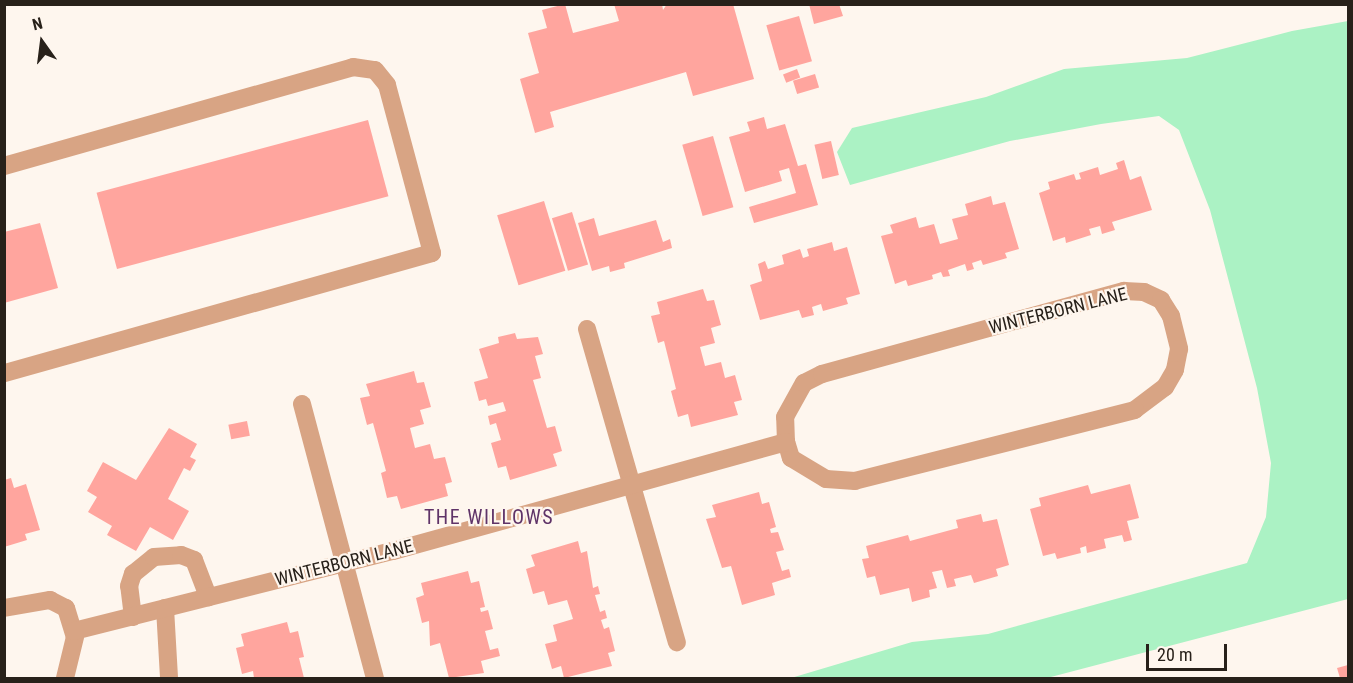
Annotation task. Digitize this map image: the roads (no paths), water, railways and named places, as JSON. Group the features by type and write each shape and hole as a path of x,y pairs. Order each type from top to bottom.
{"street":[{"path":"4,166 353,67 375,70 387,85 432,253 4,373"},
{"name":"WINTERBORN LANE","path":"1124,291 1144,292 1161,300 1171,316 1179,349 1175,370 1154,398 1135,410 855,481 826,479 805,470 791,458 786,442 785,417 793,397 804,383 822,374 1124,291"},
{"path":"587,328 677,642"},
{"path":"302,404 375,678"},
{"name":"WINTERBORN LANE","path":"74,631 344,563 786,442"},
{"path":"133,616 129,586 133,574 154,557 181,555 194,560 208,597"},
{"path":"4,608 50,600 66,608 74,631 65,678"},
{"path":"165,608 169,678"}],"district":[{"name":"THE WILLOWS","path":"489,517"}]}
